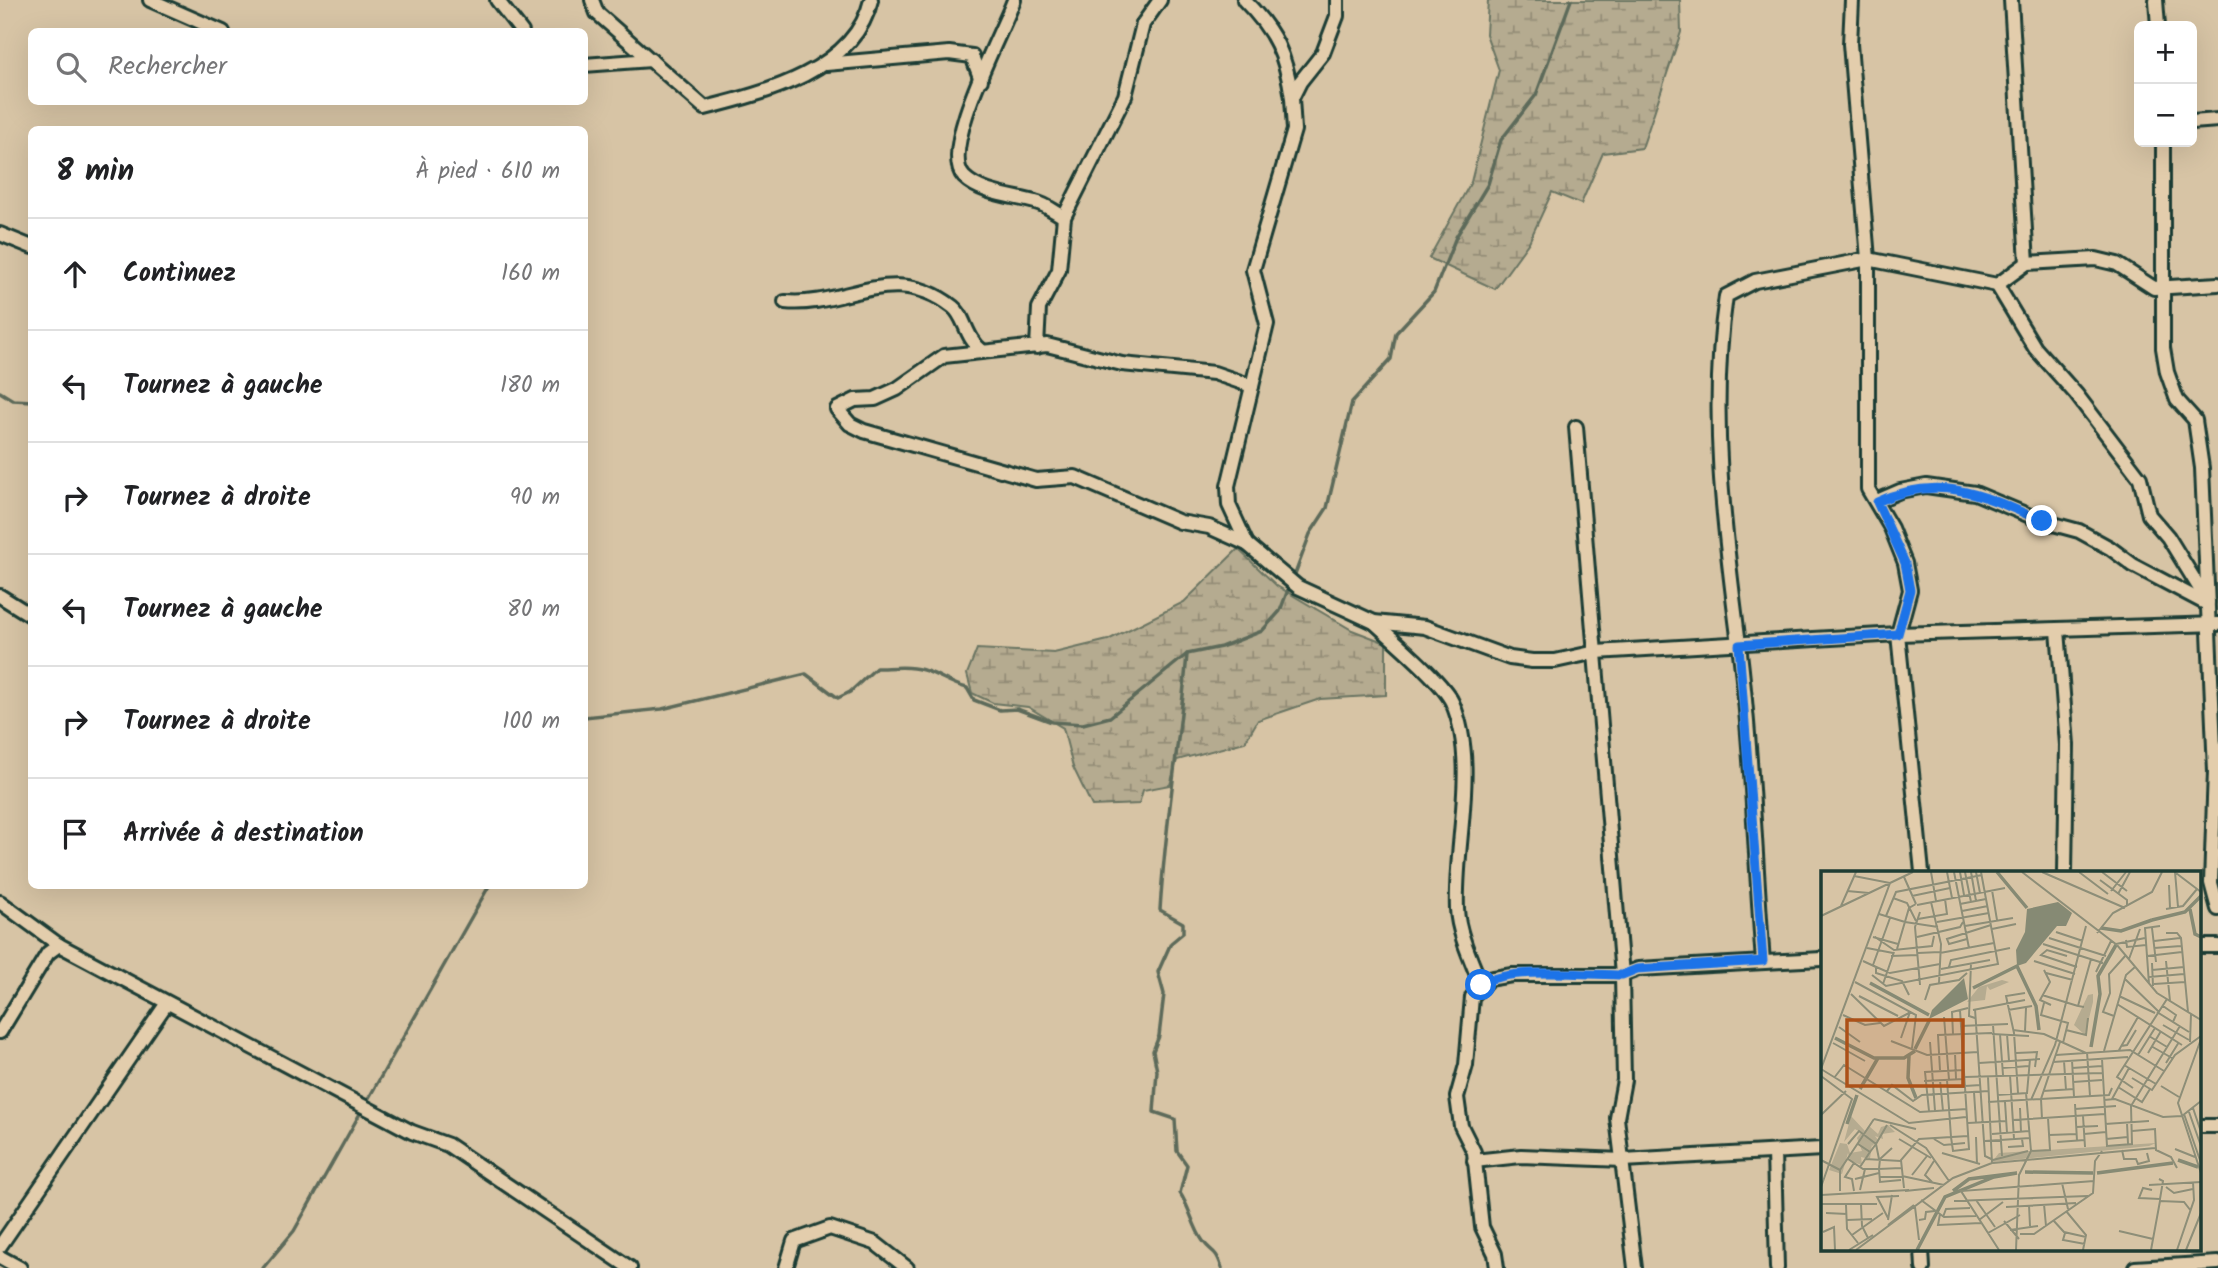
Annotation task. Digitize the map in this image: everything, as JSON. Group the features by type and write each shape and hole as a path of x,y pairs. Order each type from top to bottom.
{"street":[{"path":"150,0 214,28"},
{"path":"497,0 519,28"},
{"path":"592,0 597,13 705,108 757,95 825,64 949,53 972,57 981,80"},
{"path":"825,64 855,33 871,0"},
{"path":"1014,0 960,130 957,162 964,177 1002,196 1038,202 1063,217"},
{"path":"1037,347 1039,309 1059,270 1063,217 1125,96 1143,24 1160,0"},
{"path":"1244,0 1265,22 1286,61 1294,130 1254,270 1267,324 1227,486 1229,505 1247,544"},
{"path":"1292,99 1300,82 1323,53 1337,16 1337,0"},
{"path":"1852,0 1850,44 1868,259 1868,489 1877,502 1905,563 1910,590 1898,634 1922,871"},
{"path":"2011,0 2027,263"},
{"path":"2156,0 2158,21"},
{"path":"588,65 651,60"},
{"path":"2197,121 2218,120"},
{"path":"2162,147 2162,334 2167,372 2177,401 2195,420 2202,468 2210,605 2214,624 2217,770 2211,883 2218,909"},
{"path":"0,234 28,245"},
{"path":"1763,961 1739,645 1728,583 1720,488 1721,325 1726,296 1755,281 1868,259 1997,285 2035,348 2076,394 2140,478 2149,515 2168,537 2210,605"},
{"path":"1997,285 2027,263 2105,260 2154,288 2218,284"},
{"path":"785,302 865,289 903,286 930,290 957,309 970,341 982,351"},
{"path":"1252,386 1214,373 1122,364 1069,349 1037,347 944,356 897,389 875,399 855,400 838,410 850,424 864,431 1036,480 1075,477 1180,522 1209,527 1247,544 1298,587 1374,622 1425,626 1510,658 1555,661 1596,652 1898,634 2214,624"},
{"path":"1576,428 1622,975 1624,1080 1617,1118 1635,1268"},
{"path":"1877,502 1900,491 1926,486 1975,493 2042,521 2079,531 2110,548 2133,565 2210,605"},
{"path":"0,596 28,614"},
{"path":"1374,622 1451,700 1461,730 1464,797 1458,860 1457,912 1481,985"},
{"path":"2058,630 2067,745 2065,871"},
{"path":"0,902 59,945 411,1132 448,1145 630,1268"},
{"path":"0,1032 48,953 59,945"},
{"path":"2200,946 2218,946"},
{"path":"1497,1268 1495,1254 1482,1227 1474,1152 1461,1126 1457,1097 1466,1065 1472,997 1481,985 1488,979 1512,975 1622,975 1637,969 1821,959"},
{"path":"0,1246 167,1003"},
{"path":"2200,1126 2218,1126"},
{"path":"1474,1161 1521,1156 1623,1160 1821,1149"},
{"path":"1774,1152 1777,1268"},
{"path":"786,1268 794,1241 831,1228 875,1243 907,1268"},
{"path":"1923,1250 1923,1268"},
{"path":"0,1257 20,1268"},
{"path":"2135,1268 2218,1263"}],"green space":[{"path":"1488,0 1680,0 1681,32 1642,148 1603,153 1581,204 1552,192 1529,242 1495,289 1429,258 1471,182 1499,70 1486,34"},
{"path":"1238,549 1277,586 1352,630 1386,643 1386,695 1320,699 1258,720 1245,742 1177,760 1170,785 1143,790 1139,804 1092,806 1073,767 1063,728 1028,707 993,703 972,693 967,674 977,649 1054,653 1108,640 1184,602"}],"waterway":[{"path":"1295,574 1310,534 1327,508 1352,402 1391,359 1396,333 1434,292 1456,237 1488,184 1501,140 1536,95 1571,0"},
{"path":"0,392 13,400 28,401"},
{"path":"588,717 662,709 806,674 838,698 850,692 876,668 901,667 920,669 967,688 974,700 1000,710 1017,709 1052,722 1083,724 1110,717 1187,654 1221,647 1262,631 1280,611 1289,587"},
{"path":"1187,654 1160,910 1183,923 1183,933 1171,943 1158,972 1164,994 1159,1036 1153,1051 1157,1071 1154,1112 1175,1119 1177,1151 1187,1165 1180,1193 1200,1236 1220,1261 1222,1268"},
{"path":"366,1103 487,889"},
{"path":"263,1268 294,1231 362,1110"}],"route":[{"path":"1481,985 1488,979 1512,975 1622,975 1637,969 1763,961 1739,645 1898,634 1910,590 1905,563 1877,502 1900,491 1926,486 1975,493 2042,521"}]}
